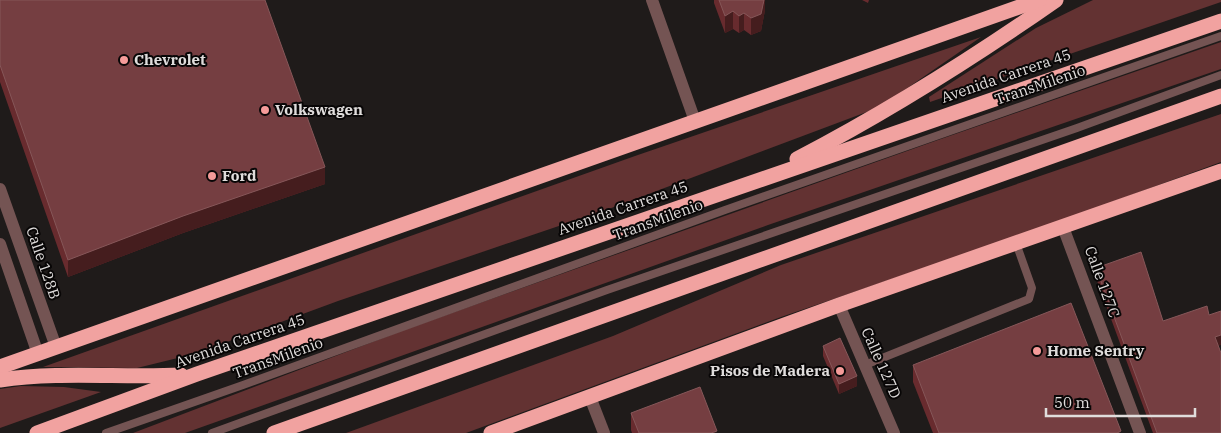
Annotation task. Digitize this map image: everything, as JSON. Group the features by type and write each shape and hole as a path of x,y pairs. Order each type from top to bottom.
{"highway":[{"path":"0,367 1039,0"},
{"path":"755,181 870,121 985,49 1056,0"},
{"name":"Avenida Carrera 45","path":"37,433 197,374 1221,21"},
{"path":"274,433 1221,96"},
{"path":"491,433 839,305 1221,171"},
{"path":"0,380 64,375 122,377 197,374"},
{"path":"298,433 327,414"}],"street":[{"path":"652,0 695,121"},
{"name":"Calle 128B","path":"0,189 56,347"},
{"name":"Calle 127C","path":"1063,228 1140,433"},
{"path":"0,244 38,354"},
{"name":"Calle 127D","path":"839,305 894,433"},
{"path":"590,397 604,433"}],"lane":[{"name":"TransMilenio","path":"106,433 725,210 1221,36"},
{"path":"212,433 608,290 1068,131 1221,75"},
{"path":"865,365 1029,299 1032,288 1016,243"}],"shaded area":[{"path":"1093,0 1221,0 1221,2 930,102 929,97 1036,28"},
{"path":"981,37 880,107 606,210 338,301 194,354 137,368 43,367 635,156"},
{"path":"1221,42 1221,69 768,225 185,433 133,433 404,330 938,140"},
{"path":"1221,114 1221,162 1055,223 781,317 466,433 346,433 613,336 781,265"},
{"path":"21,386 64,387 101,392 0,428 0,389"}],"building":[{"path":"0,0 265,0 325,167 183,216 68,260 0,65"},
{"path":"719,0 764,0 761,14 751,18 744,13 739,16 733,11 725,16"},
{"path":"1141,252 1163,321 1207,306 1209,315 1221,311 1221,335 1215,337 1221,353 1221,433 1157,433 1096,268"},
{"name":"Home Sentry","path":"1071,303 1121,431 1117,433 939,433 913,365"},
{"name":"Pisos de Madera","path":"840,338 857,376 839,384 823,346"},
{"path":"700,387 717,431 711,433 639,433 631,413"}],"place":[{"name":"Chevrolet","path":"124,60"},
{"name":"Volkswagen","path":"265,110"},
{"name":"Ford","path":"212,176"},
{"name":"Home Sentry","path":"1037,351"},
{"name":"Pisos de Madera","path":"840,371"}]}
